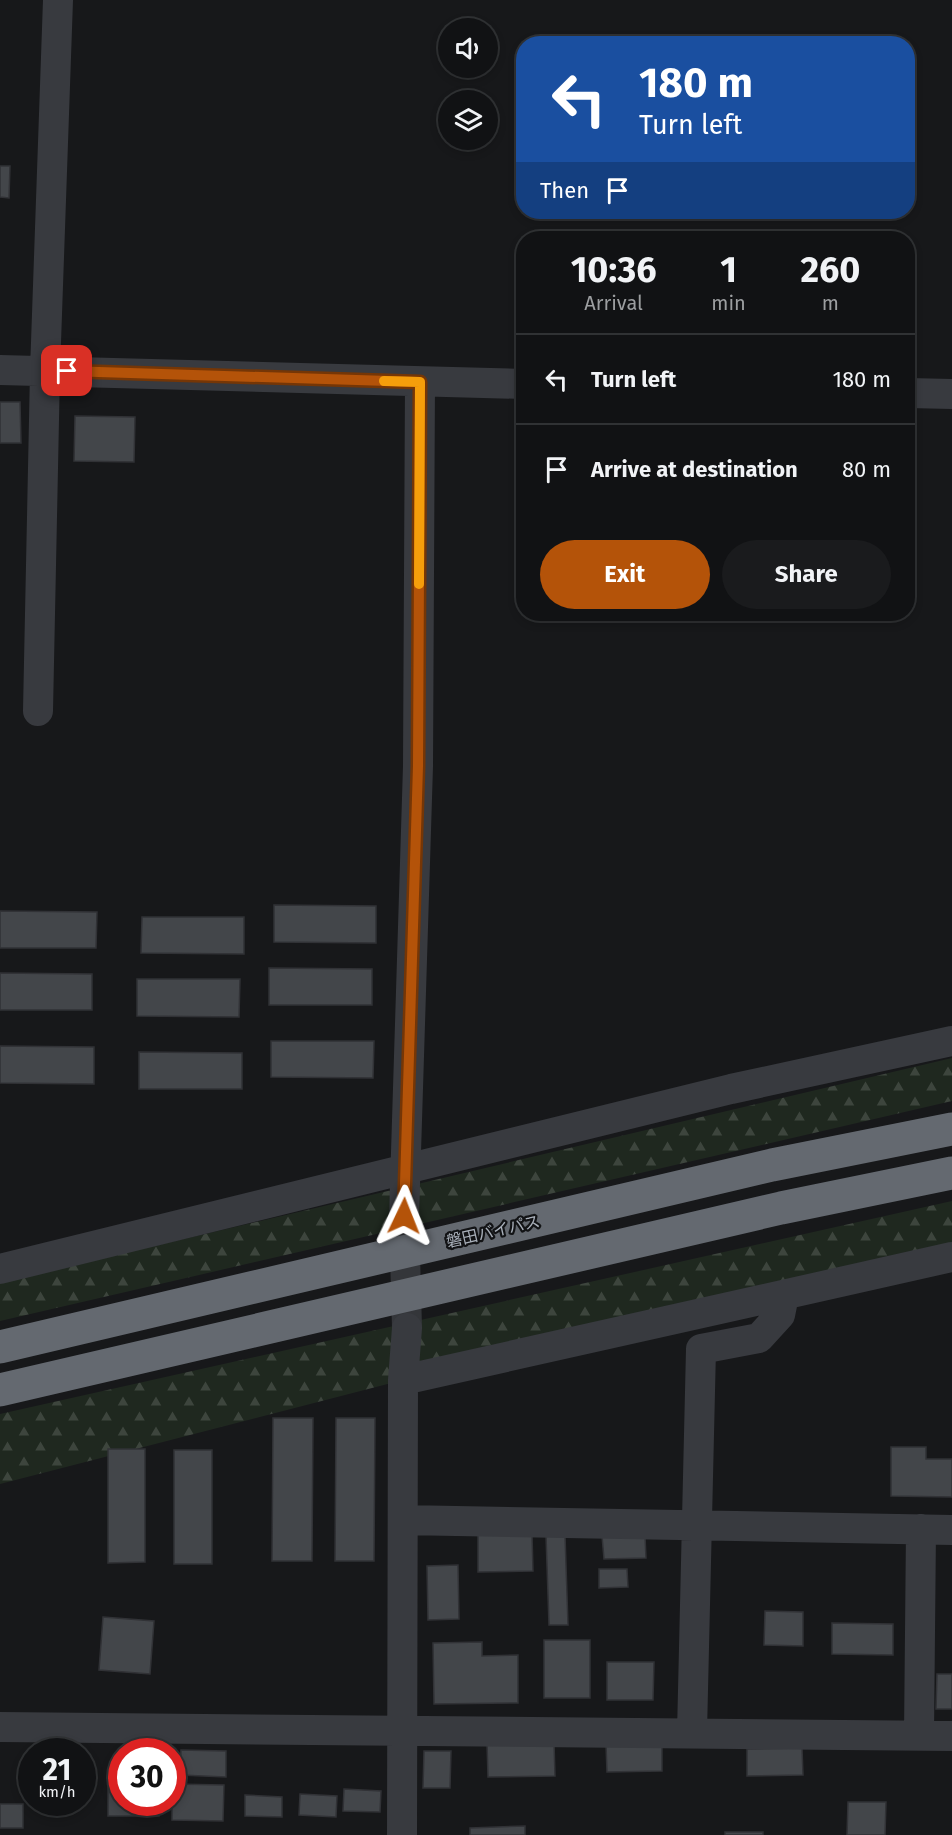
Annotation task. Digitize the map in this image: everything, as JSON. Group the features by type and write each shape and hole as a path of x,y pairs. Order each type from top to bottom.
{"highway":[{"name":"磐田バイパス","path":"0,1347 772,1165 952,1129"},
{"path":"0,1390 781,1208 952,1173"}],"street":[{"path":"38,711 45,371 58,0"},
{"path":"0,370 516,384"},
{"path":"404,1216 418,766 420,382"},
{"path":"915,393 952,394"},
{"path":"0,1269 789,1076 952,1041"},
{"path":"403,1380 952,1257"},
{"path":"692,1733 701,1349 759,1338 780,1315 784,1295"},
{"path":"402,1835 403,1380 407,1328"},
{"path":"403,1520 952,1530"},
{"path":"919,1735 921,1530"},
{"path":"0,1727 402,1729 952,1736"}],"green space":[{"path":"952,1058 952,1101 0,1321 0,1276 31,1275"},
{"path":"952,1201 952,1257 403,1380 0,1484 0,1414"}],"building":[{"path":"0,166 10,166 9,198 0,197"},
{"path":"0,402 20,402 21,443 0,443"},
{"path":"75,416 135,417 134,462 74,461"},
{"path":"274,905 376,906 376,943 274,942"},
{"path":"0,911 97,912 96,948 0,948"},
{"path":"142,917 244,917 244,954 141,953"},
{"path":"269,968 372,969 372,1005 269,1005"},
{"path":"0,973 92,974 92,1010 0,1010"},
{"path":"137,979 240,979 239,1017 137,1016"},
{"path":"271,1041 374,1041 373,1078 271,1077"},
{"path":"0,1046 94,1047 94,1084 0,1083"},
{"path":"139,1052 242,1053 242,1089 139,1089"},
{"path":"273,1418 313,1418 312,1561 272,1561"},
{"path":"336,1418 375,1418 374,1561 335,1561"},
{"path":"891,1447 926,1447 926,1459 952,1459 952,1497 891,1496"},
{"path":"108,1449 145,1449 145,1562 108,1563"},
{"path":"174,1450 212,1450 212,1564 174,1564"},
{"path":"532,1534 533,1571 478,1572 478,1535"},
{"path":"565,1535 568,1625 549,1625 546,1536"},
{"path":"602,1536 645,1536 646,1558 604,1559"},
{"path":"458,1565 459,1619 428,1620 427,1566"},
{"path":"599,1569 627,1569 628,1587 599,1588"},
{"path":"765,1611 803,1612 803,1646 764,1645"},
{"path":"103,1617 154,1621 150,1674 99,1670"},
{"path":"832,1623 893,1624 893,1655 832,1654"},
{"path":"544,1640 590,1640 590,1698 544,1698"},
{"path":"482,1642 482,1656 518,1655 518,1703 434,1704 433,1643"},
{"path":"607,1662 654,1662 653,1700 607,1700"},
{"path":"937,1674 952,1674 952,1709 936,1709"},
{"path":"554,1742 555,1776 488,1777 487,1743"},
{"path":"662,1744 662,1771 607,1772 606,1745"},
{"path":"802,1748 803,1775 747,1776 747,1749"},
{"path":"186,1750 226,1751 226,1777 186,1775"},
{"path":"424,1751 451,1751 450,1788 423,1788"},
{"path":"186,1784 224,1785 223,1821 172,1820 172,1816 186,1816"},
{"path":"344,1789 381,1791 380,1812 343,1811"},
{"path":"300,1794 337,1796 336,1817 299,1815"},
{"path":"245,1795 282,1797 282,1817 245,1816"},
{"path":"848,1802 886,1802 885,1835 847,1835"},
{"path":"0,1804 18,1804 18,1816 23,1816 23,1828 0,1828"},
{"path":"525,1826 525,1835 470,1835 470,1828"},
{"path":"725,1832 763,1832 763,1835 725,1835"}],"tunnel":[{"path":"404,1217 407,1328"}],"slow traffic":[{"path":"384,381 420,382 419,584"}],"route":[{"path":"67,371 420,382 418,766 404,1216"}]}
